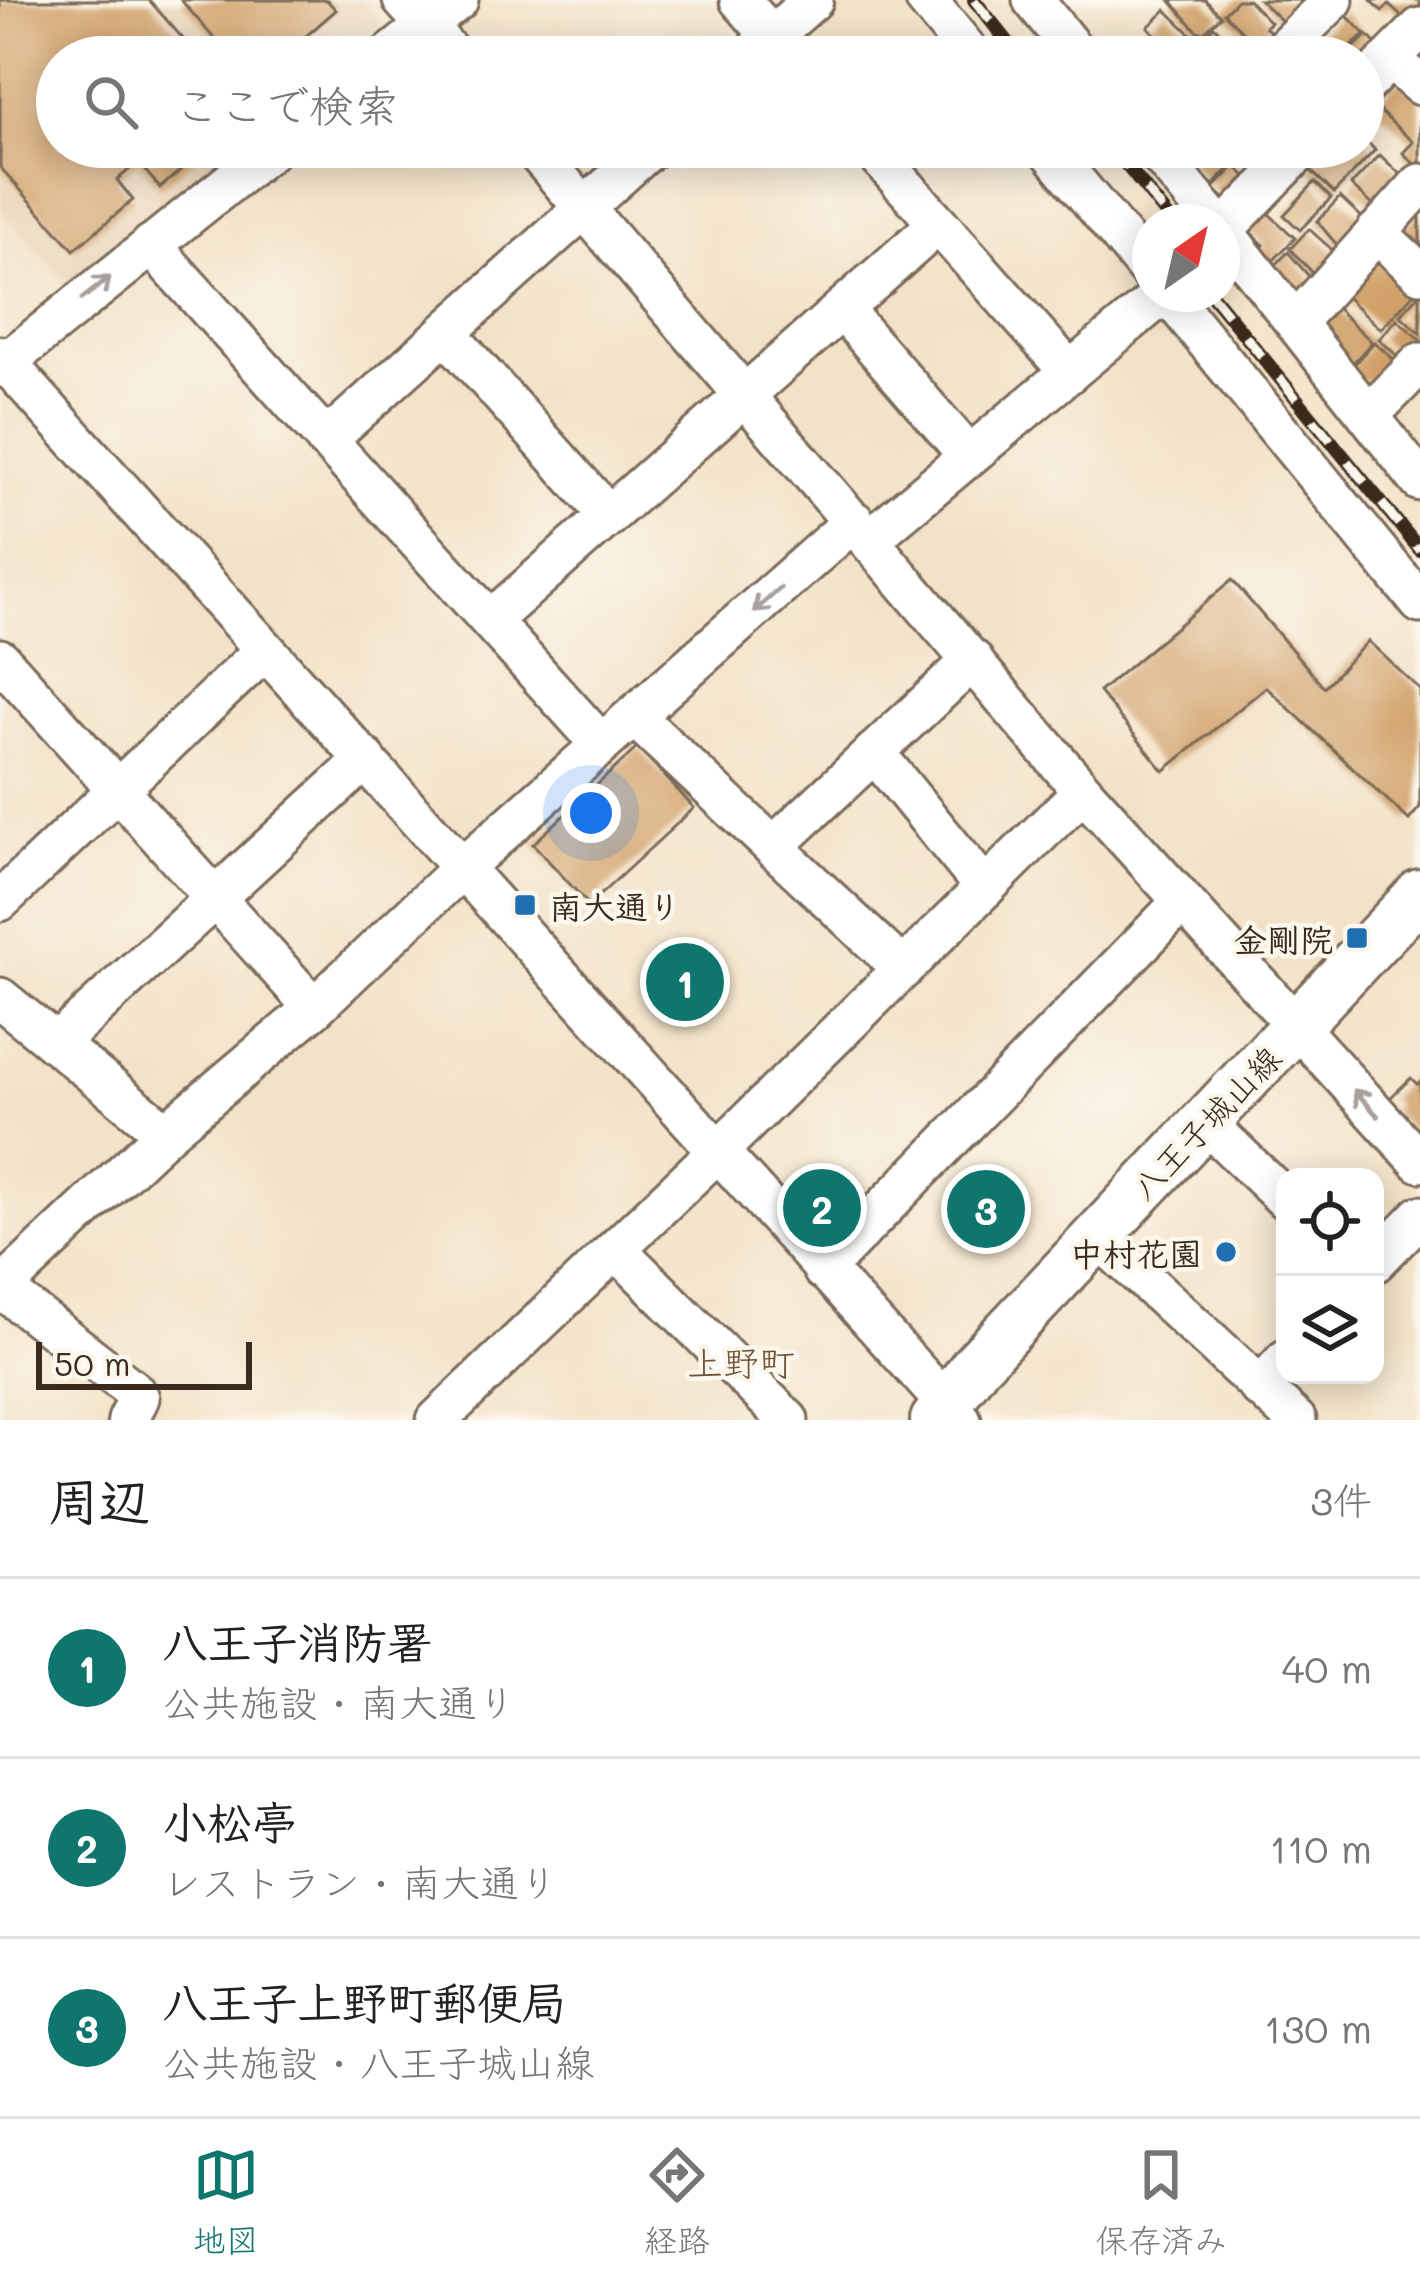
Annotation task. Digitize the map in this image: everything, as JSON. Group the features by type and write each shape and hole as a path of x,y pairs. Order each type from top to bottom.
{"main road":[{"name":"八王子城山線","path":"1304,1036 1420,894"},
{"name":"八王子城山線","path":"948,1416 991,1381 1106,1244 1304,1036 1420,929"}],"street":[{"path":"435,36 415,13 458,0"},
{"path":"740,0 762,36"},
{"path":"782,36 813,0"},
{"path":"926,0 956,36"},
{"path":"1296,36 1333,0"},
{"path":"1050,7 1067,36"},
{"path":"1384,65 1420,28"},
{"path":"1384,75 1420,86"},
{"path":"248,168 2,361 720,1149 948,1416"},
{"path":"550,168 1083,791 1420,1162"},
{"path":"326,440 630,168"},
{"path":"889,168 1070,372"},
{"path":"1064,168 1132,250"},
{"path":"1178,168 1203,204"},
{"path":"1240,213 1284,168"},
{"path":"1297,321 1420,184"},
{"path":"491,620 938,224"},
{"path":"1376,232 1420,273"},
{"path":"151,245 601,744"},
{"path":"1240,253 1420,481"},
{"path":"842,309 969,456"},
{"path":"128,1420 137,1408 139,1398 134,1391 1,1288 166,1133 314,1008 601,744 862,530 969,456 1143,312"},
{"path":"1180,312 1420,603"},
{"path":"446,333 609,516"},
{"path":"1369,415 1420,363"},
{"path":"0,902 265,650"},
{"path":"773,847 973,660"},
{"path":"7,681 119,790 314,1008"},
{"path":"636,718 903,969"},
{"path":"874,752 985,888"},
{"path":"56,1044 366,759"},
{"path":"436,1420 720,1149 1083,791"},
{"path":"823,1270 1182,902"},
{"path":"0,998 166,1133"},
{"path":"1213,1131 1276,1190"},
{"path":"1384,1253 1420,1216"},
{"path":"1106,1244 1273,1374 1296,1420"},
{"path":"616,1249 788,1420"}],"shaded area":[{"path":"0,0 363,0 382,23 367,36 36,36 36,168 209,168 69,285 0,210"}],"building":[{"path":"0,0 149,0 181,36 36,36 36,168 131,168 117,180 133,200 74,250 0,167"},
{"path":"181,0 327,0 336,10 306,36 212,36"},
{"path":"1170,0 1205,0 1221,16 1198,32"},
{"path":"1237,0 1248,0 1270,22 1265,27 1275,36 1247,36 1224,13"},
{"path":"1260,0 1299,0 1305,7 1291,21 1283,22"},
{"path":"1371,0 1420,0 1420,17 1411,26 1389,5 1382,11"},
{"path":"1166,10 1193,36 1157,36 1148,27"},
{"path":"1343,12 1365,34 1363,36 1318,36"},
{"path":"1214,26 1224,36 1204,36"},
{"path":"1397,81 1420,96 1420,169 1403,153 1413,142 1384,115 1384,95"},
{"path":"1384,159 1407,181 1376,208 1351,185 1367,168 1384,168"},
{"path":"143,168 183,168 160,188"},
{"path":"1196,168 1230,168 1213,185"},
{"path":"1233,168 1257,186 1221,203 1225,199 1213,189"},
{"path":"1251,168 1269,168 1264,180"},
{"path":"1310,168 1358,168 1334,193"},
{"path":"1315,182 1331,198 1300,230 1284,215"},
{"path":"1340,197 1367,222 1341,250 1317,221"},
{"path":"1420,212 1420,253 1404,237 1408,234 1403,229"},
{"path":"1268,213 1295,238 1269,265 1257,254 1264,245 1248,230"},
{"path":"1309,229 1337,254 1316,276 1290,249"},
{"path":"1288,252 1313,281 1299,296 1269,272"},
{"path":"1378,259 1417,290 1381,329 1344,295"},
{"path":"1420,294 1420,333 1400,315"},
{"path":"1332,304 1372,342 1350,366 1315,334 1323,326 1317,320"},
{"path":"1397,319 1420,340 1405,363 1379,339"},
{"path":"1374,342 1399,364 1376,389 1348,371"},
{"path":"1232,580 1324,687 1368,641 1420,690 1420,807 1409,820 1266,687 1164,771 1099,692"},
{"path":"638,747 694,808 589,905 533,844"},
{"path":"1411,1078 1420,1082 1417,1136 1391,1110 1396,1105 1390,1098"}],"railway":[{"path":"974,0 1003,36"},
{"path":"1129,168 1158,204"},
{"path":"1226,312 1420,550"}],"place":[{"name":"南大通り","path":"525,905"},
{"name":"金剛院","path":"1357,938"},
{"name":"八王子消防署","path":"685,982"},
{"name":"小松亭","path":"822,1208"},
{"name":"八王子上野町郵便局","path":"986,1209"},
{"name":"中村花園","path":"1226,1252"}],"district":[{"name":"上野町","path":"741,1361"}]}
